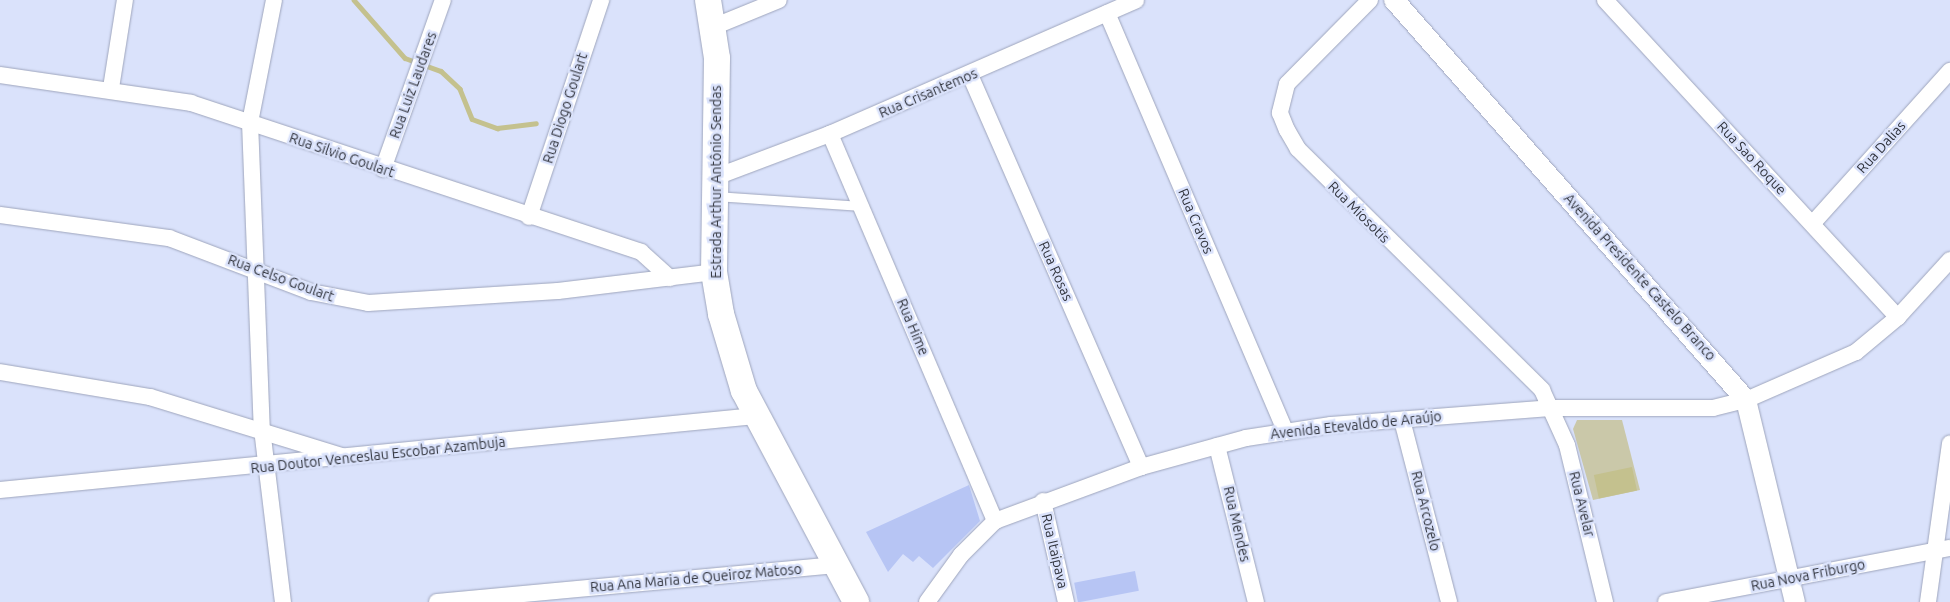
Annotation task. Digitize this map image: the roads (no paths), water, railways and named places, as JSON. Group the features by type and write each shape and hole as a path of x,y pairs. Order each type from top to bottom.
{"main road":[{"name":"Estrada Arthur Antônio Sendas","path":"708,0 713,27 716,187 714,272 731,355 756,416 856,602"}],"street":[{"path":"111,88 125,0"},
{"path":"274,0 250,122 254,269 262,429 283,602"},
{"name":"Rua Luiz Laudares","path":"383,170 419,74 442,0"},
{"name":"Rua Diogo Goulart","path":"529,216 601,0"},
{"path":"713,27 779,0"},
{"name":"Rua Crisantemos","path":"716,187 830,134 970,75 1136,0"},
{"name":"Rua Miosotis","path":"1370,0 1287,84 1280,113 1287,130 1298,149 1433,287 1531,376 1553,408"},
{"name":"Avenida Presidente Castelo Branco","path":"1394,0 1746,400 1795,602"},
{"name":"Rua Sao Roque","path":"1606,0 1898,317"},
{"name":"Rua Cravos","path":"1107,13 1285,430"},
{"name":"Rua Dalias","path":"1812,223 1950,71"},
{"name":"Rua Silvio Goulart","path":"0,74 165,97 250,122 383,170 640,252 670,278"},
{"name":"Rua Rosas","path":"970,75 1141,467"},
{"name":"Rua Hime","path":"830,134 995,521"},
{"name":"Rua Celso Goulart","path":"0,215 169,238 339,299 392,304 670,278 714,272"},
{"name":"Avenida Etevaldo de Araújo","path":"928,602 961,555 995,521 1043,501 1141,467 1217,446 1285,430 1553,408 1713,408 1746,400 1856,352 1898,317 1950,260"},
{"path":"0,372 105,388 262,429 346,458"},
{"name":"Rua Avelar","path":"1553,408 1577,482 1605,602"},
{"name":"Rua Doutor Venceslau Escobar Azambuja","path":"0,490 267,467 756,416"},
{"name":"Rua Arcozelo","path":"1402,420 1449,602"},
{"path":"1928,602 1942,550 1950,444"},
{"name":"Rua Mendes","path":"1217,446 1256,602"},
{"name":"Rua Itaipava","path":"1043,501 1066,602"},
{"name":"Rua Nova Friburgo","path":"1666,602 1942,550"},
{"name":"Rua Ana Maria de Queiroz Matoso","path":"437,602 836,565"}],"lane":[{"path":"716,187 861,206"}],"waterway":[{"path":"354,0 405,58 441,71 460,89 472,119 497,128 536,123"}]}
